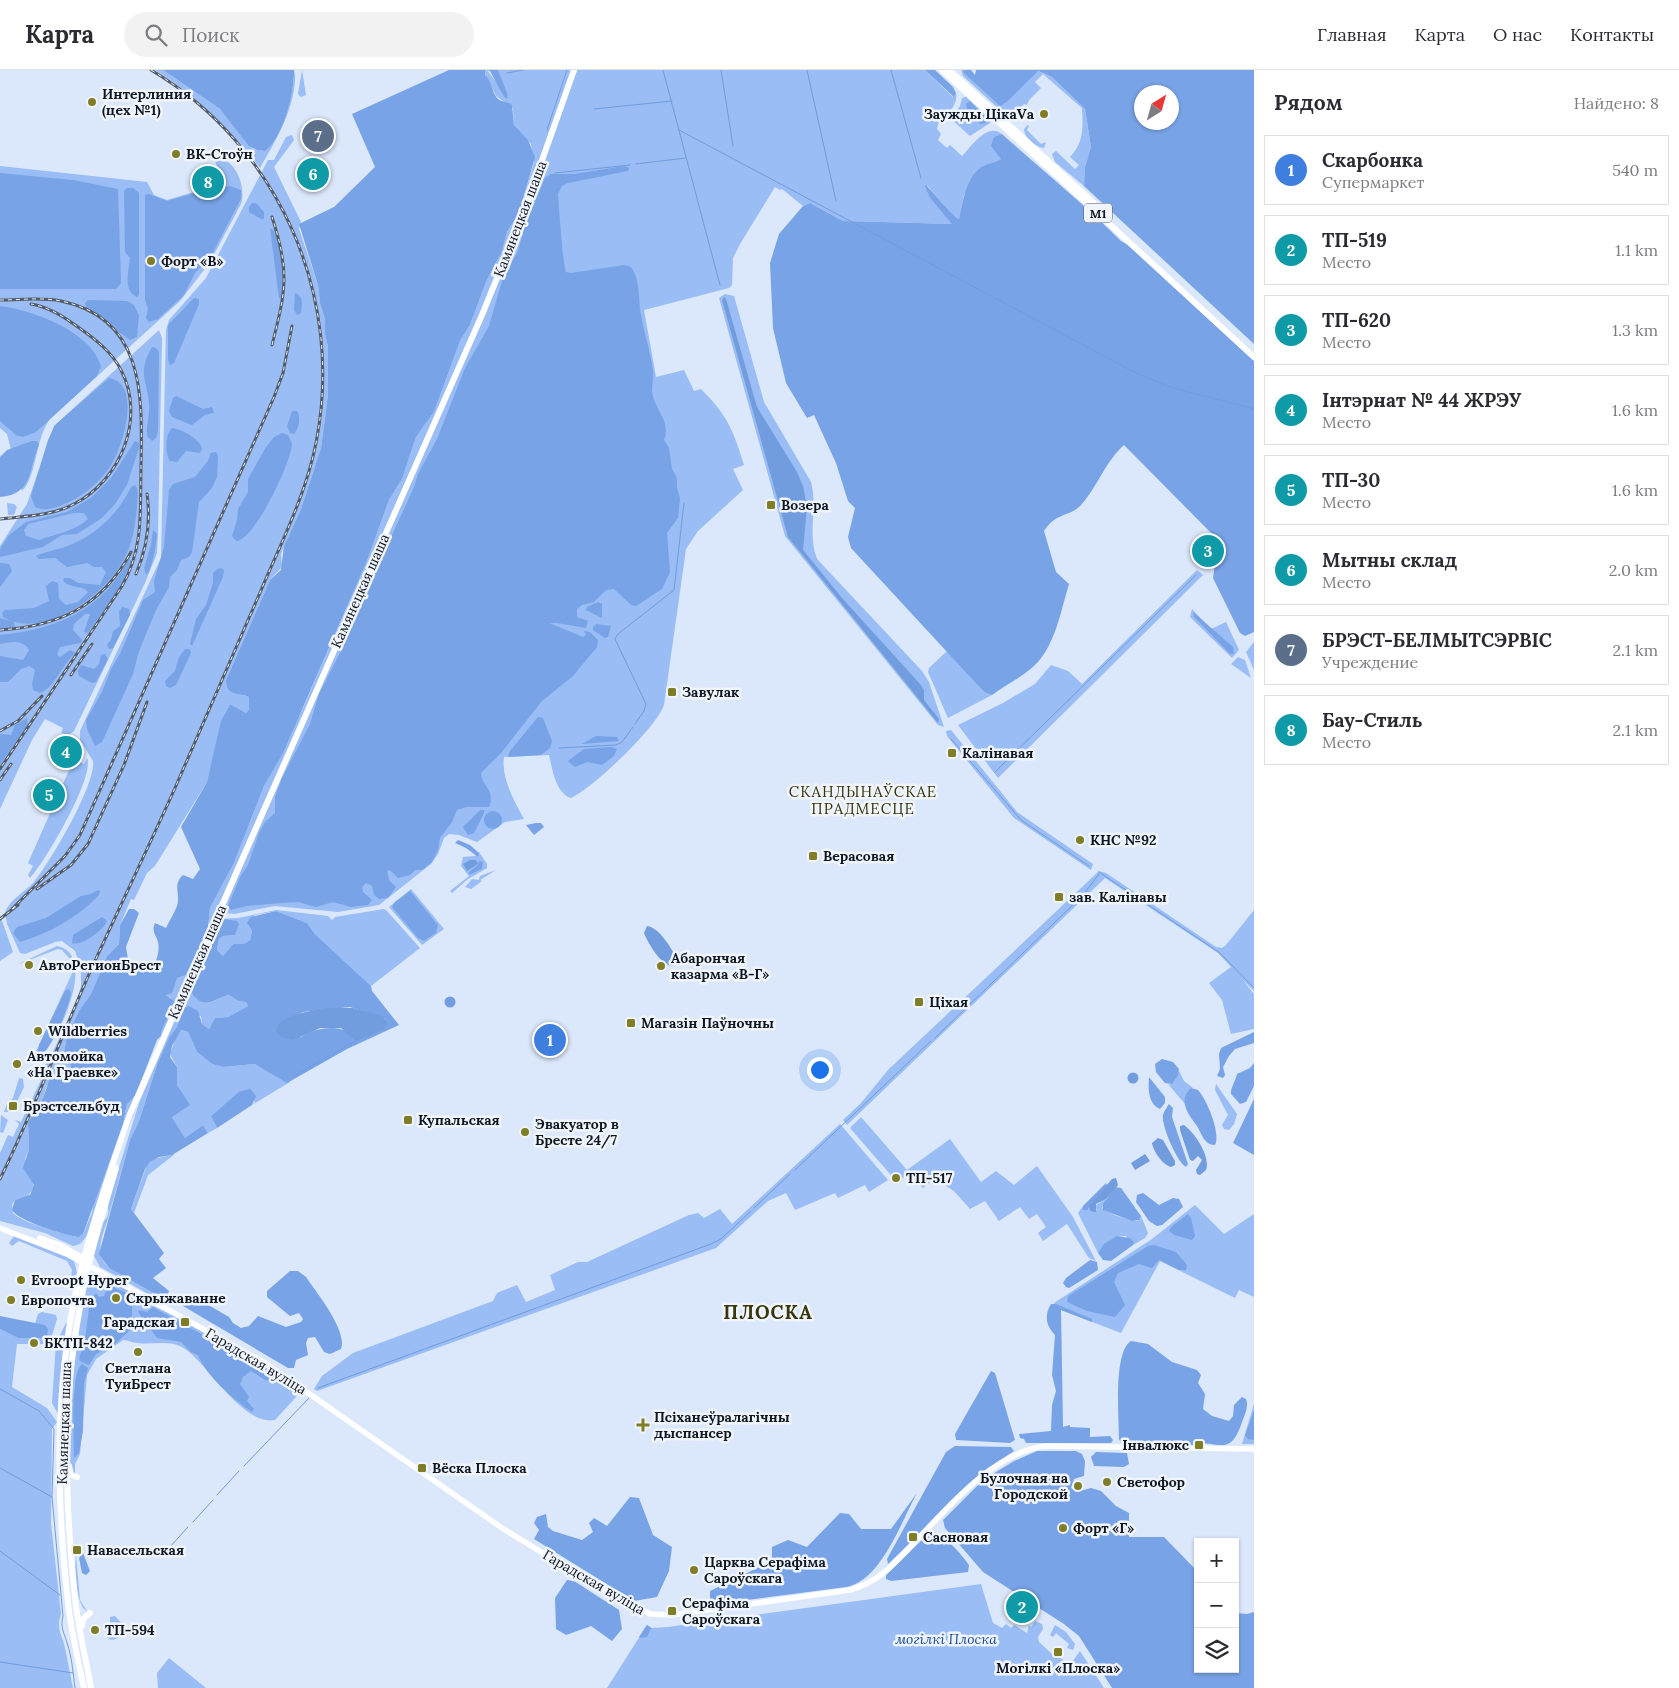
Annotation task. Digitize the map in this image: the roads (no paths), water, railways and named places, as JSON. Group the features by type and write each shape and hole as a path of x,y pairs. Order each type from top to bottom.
{"main road":[{"name":"Камянецкая шаша","path":"84,1688 68,1604 61,1480 63,1402 69,1335 86,1262 134,1107 482,315 523,214 574,70"},
{"name":"М1","path":"942,70 1254,353"},
{"name":"М1","path":"949,70 1040,158 1254,357"},
{"name":"Гарадская вуліца","path":"0,1227 49,1245 86,1262 266,1363 502,1528 635,1608 653,1615 672,1615 850,1590 870,1584 889,1569 985,1473 1013,1454 1027,1449 1046,1446 1254,1449"},
{"name":"Камянецкая шаша","path":"86,1262 71,1358 67,1428 67,1514 75,1601 91,1688"},
{"path":"67,1428 69,1472 72,1476 77,1477 69,1484 67,1514"},
{"path":"64,1557 65,1551 68,1550 75,1601 84,1613 90,1614 84,1618 82,1624 87,1664"},
{"path":"73,1574 80,1609"},
{"path":"81,1671 84,1676 88,1673"}],"waterway":[{"path":"507,73 523,70"},
{"path":"547,130 567,70"},
{"path":"663,70 720,285"},
{"path":"721,70 733,146"},
{"path":"807,70 836,201"},
{"path":"891,70 921,178"},
{"path":"594,109 672,101"},
{"path":"679,130 1136,373 1170,387 1254,409"},
{"path":"636,164 686,158"},
{"path":"555,173 630,165"},
{"path":"635,724 644,711 646,704 615,639 618,634 674,590 684,503"},
{"path":"995,772 1196,575"},
{"path":"559,748 616,745 622,742 633,727"},
{"path":"951,739 1021,820 1089,866"},
{"path":"1099,872 1220,953 1254,988"},
{"path":"1084,894 1099,874"},
{"path":"935,1038 1080,898"},
{"path":"294,1076 356,1041"},
{"path":"795,1170 931,1041"},
{"path":"754,1208 790,1174"},
{"path":"318,1388 711,1244 721,1239 751,1211"},
{"path":"0,1389 39,1411 54,1429 52,1497 63,1616 62,1627 70,1654 75,1688"},
{"path":"244,1466 309,1398"},
{"path":"0,1468 52,1497"},
{"path":"217,1495 239,1471"},
{"path":"193,1522 213,1500"},
{"path":"169,1548 188,1527"},
{"path":"0,1551 60,1595"},
{"path":"0,1662 73,1673"}],"railway":[{"path":"0,1179 94,963 175,788 285,535 300,499 316,443 322,388 320,334 310,281 292,230 267,183 235,140 196,102 151,70"},
{"path":"272,217 282,252 284,281 283,295 272,345"},
{"path":"0,300 38,299 61,301 89,311 110,325 124,344 134,365 141,415 139,528 134,557 129,572 122,586 0,769"},
{"path":"0,519 57,511 74,504 91,493 105,480 116,464 130,427 131,408 128,389 121,370 113,357 97,341 67,320 50,310 31,304"},
{"path":"12,909 65,856 80,835 274,397 283,373 292,326"},
{"path":"136,574 147,535 149,515 147,494"},
{"path":"0,630 42,624 77,610 107,586 120,571 131,552"},
{"path":"71,675 92,644"},
{"path":"0,731 18,721 42,696"},
{"path":"37,889 71,865 88,844 124,765 147,702"},
{"path":"0,780 11,764"},
{"path":"0,919 18,905"}],"place":[{"name":"Интерлиния (цех №1)","path":"92,102"},
{"name":"Заужды ЦікаVа","path":"1044,114"},
{"name":"БРЭСТ-БЕЛМЫТСЭРВІС","path":"318,136"},
{"name":"ВК-Стоўн","path":"176,154"},
{"name":"Мытны склад","path":"313,174"},
{"name":"Бау-Стиль","path":"208,182"},
{"name":"Форт «В»","path":"151,261"},
{"name":"Возера","path":"771,505"},
{"name":"ТП-620","path":"1208,551"},
{"name":"Завулак","path":"672,692"},
{"name":"Інтэрнат № 44 ЖРЭУ","path":"66,752"},
{"name":"Калінавая","path":"952,753"},
{"name":"ТП-30","path":"49,795"},
{"name":"КНС №92","path":"1080,840"},
{"name":"Верасовая","path":"813,856"},
{"name":"зав. Калінавы","path":"1059,897"},
{"name":"АвтоРегионБрест","path":"29,965"},
{"name":"Абарончая казарма «В-Г»","path":"661,966"},
{"name":"Ціхая","path":"919,1002"},
{"name":"Магазін Паўночны","path":"631,1023"},
{"name":"Wildberries","path":"38,1031"},
{"name":"Скарбонка","path":"550,1040"},
{"name":"Автомойка «На Граевке»","path":"17,1064"},
{"name":"Брэстсельбуд","path":"13,1106"},
{"name":"Купальская","path":"408,1120"},
{"name":"Эвакуатор в Бресте 24/7","path":"525,1132"},
{"name":"ТП-517","path":"896,1178"},
{"name":"Evroopt Hyper","path":"21,1280"},
{"name":"Скрыжаванне","path":"116,1298"},
{"name":"Европочта","path":"11,1300"},
{"name":"Гарадская","path":"185,1322"},
{"name":"БКТП-842","path":"34,1343"},
{"name":"Светлана ТуиБрест","path":"138,1352"},
{"name":"Псіханеўралагічны дыспансер","path":"643,1425"},
{"name":"Інвалюкс","path":"1199,1445"},
{"name":"Вёска Плоска","path":"422,1468"},
{"name":"Светофор","path":"1107,1482"},
{"name":"Булочная на Городской","path":"1078,1486"},
{"name":"Форт «Г»","path":"1063,1528"},
{"name":"Сасновая","path":"913,1537"},
{"name":"Навасельская","path":"77,1550"},
{"name":"Царква Серафіма Сароўскага","path":"694,1570"},
{"name":"ТП-519","path":"1022,1607"},
{"name":"Серафіма Сароўскага","path":"672,1611"},
{"name":"ТП-594","path":"95,1630"},
{"name":"Могілкі «Плоска»","path":"1058,1652"}],"district":[{"name":"СКАНДЫНАЎСКАЕ ПРАДМЕСЦЕ","path":"863,800"},
{"name":"ПЛОСКА","path":"768,1312"}],"park label":[{"name":"могілкі Плоска","path":"946,1639"}]}
